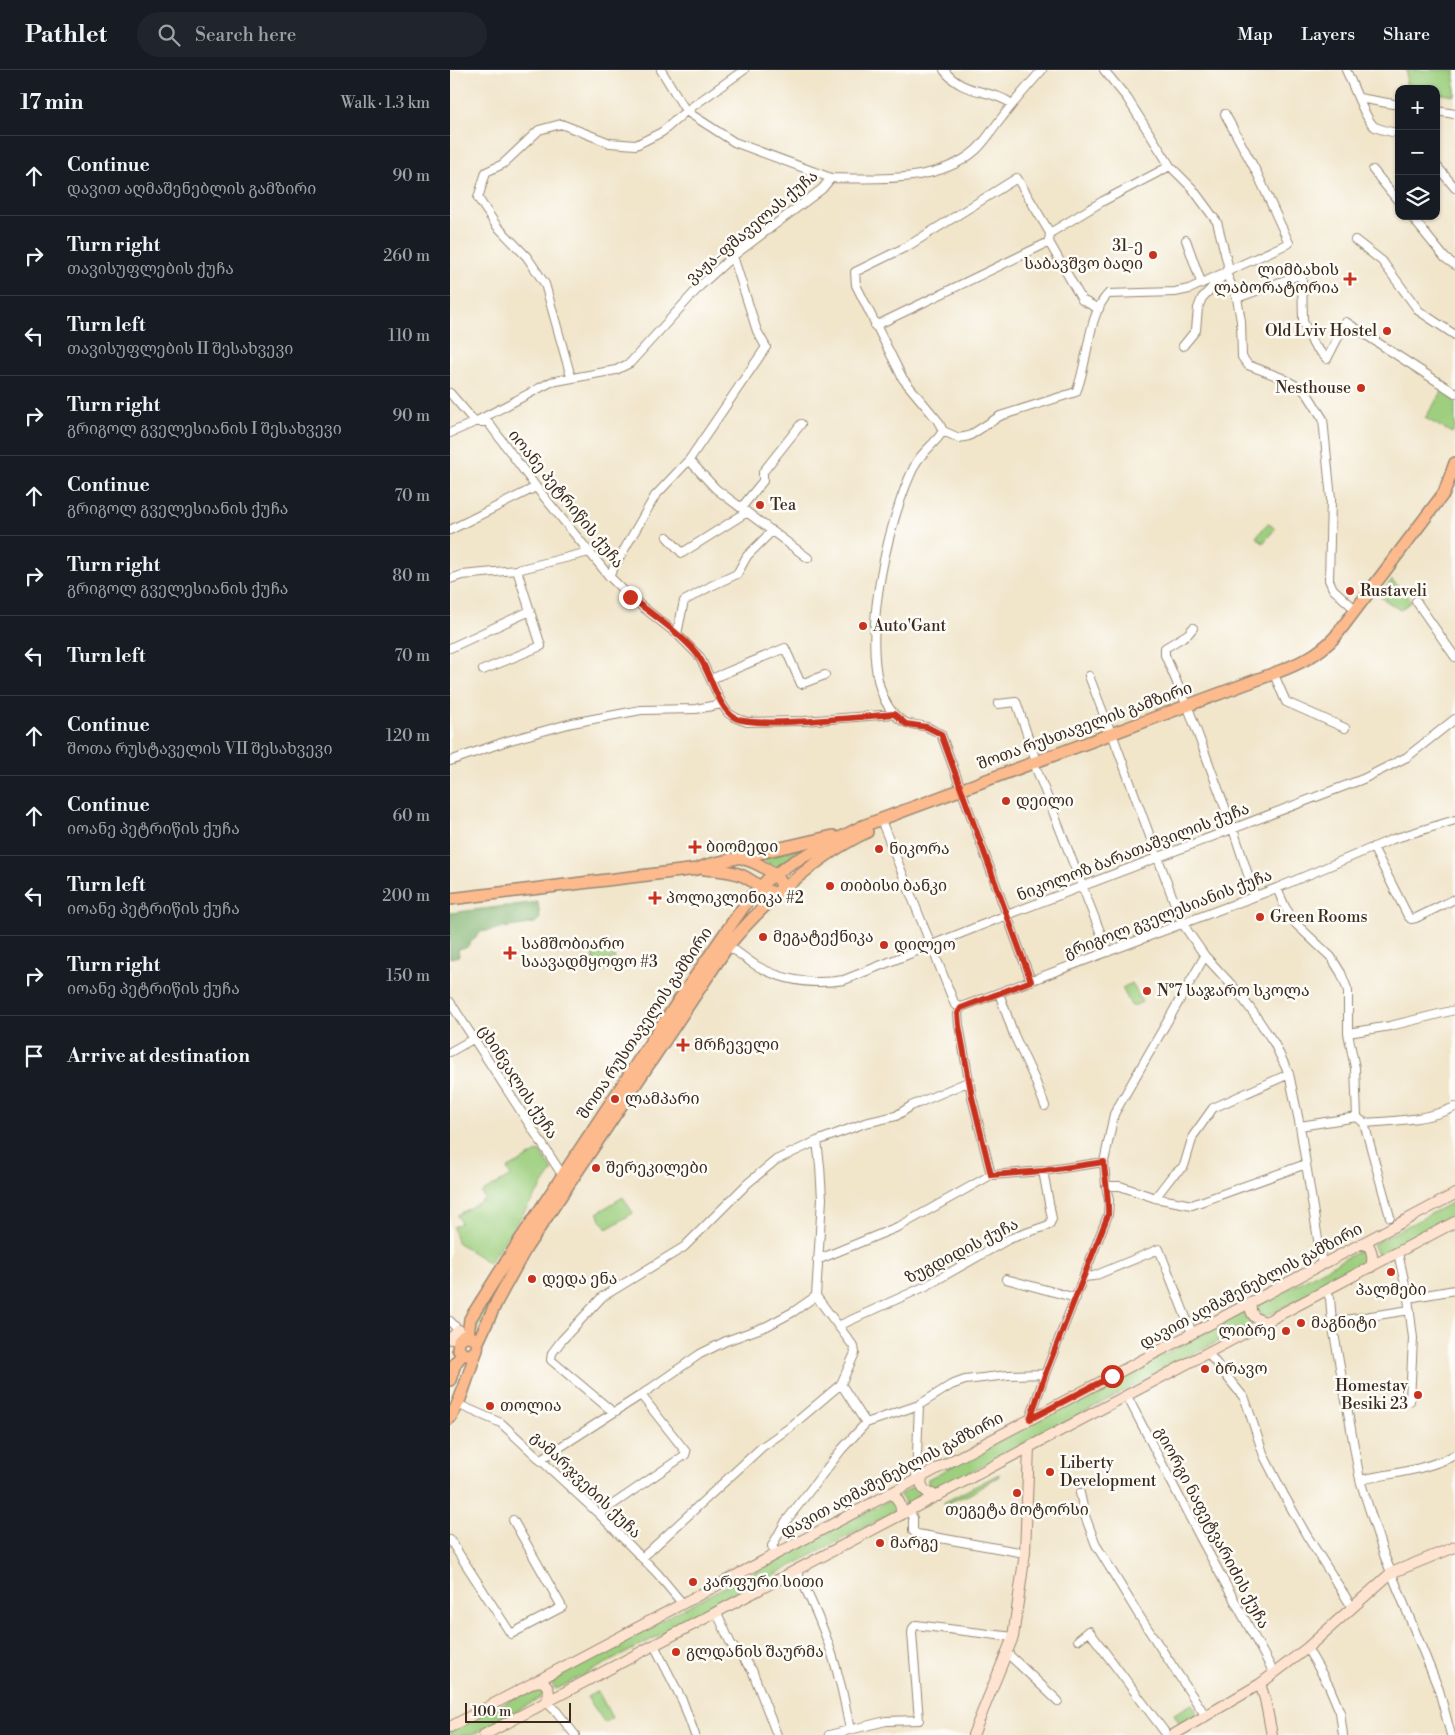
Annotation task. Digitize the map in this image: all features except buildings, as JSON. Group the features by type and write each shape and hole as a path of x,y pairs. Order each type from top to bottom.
{"main road":[{"name":"შოთა რუსთაველის გამზირი","path":"459,1337 518,1243 658,1031 735,918 760,886 793,862 847,833 1188,708 1275,674 1312,657 1324,649 1335,637 1444,493 1455,463"},
{"name":"შოთა რუსთაველის გამზირი","path":"1188,708 1276,678 1308,665 1326,652 1336,642 1455,488"},
{"name":"შოთა რუსთაველის გამზირი","path":"450,1418 497,1301 526,1248 728,946 781,893 845,843 962,792"},
{"path":"697,869 707,864 847,833"},
{"path":"450,899 697,869 734,873 760,886 770,894 781,893 782,882 774,874 758,864 741,858"},
{"name":"დავით აღმაშენებლის გამზირი","path":"450,1727 1455,1194"},
{"path":"484,1735 1455,1222"},
{"path":"1363,1244 1369,1246 1372,1252 1371,1267"},
{"path":"1251,1303 1250,1308 1253,1315 1258,1320 1267,1322"},
{"path":"450,1380 460,1352 458,1346 459,1337 474,1338 477,1347 470,1355 460,1352"},
{"path":"450,1360 460,1352"},
{"path":"973,1735 1013,1638 1025,1553 1029,1447"},
{"path":"919,1478 923,1489 928,1493 938,1496"},
{"path":"890,1493 896,1497 905,1513"},
{"path":"1173,1735 1260,1684 1307,1648 1391,1573 1455,1547"},
{"path":"534,1682 542,1681 548,1687 550,1692 547,1703"},
{"path":"1260,1684 1272,1735"}],"street":[{"path":"661,70 686,111 734,142 831,178"},
{"path":"571,377 545,284 528,257 496,225 478,198 486,172 503,164 539,130 561,124 610,143 636,146 662,132 686,111 744,70"},
{"path":"944,70 965,88 1006,99 1012,104"},
{"name":"ვაჟა-ფშაველას ქუჩა","path":"450,432 475,422 551,382 616,370 630,363 701,285 733,256 822,189 831,178 892,179 934,171 958,162 976,150 1012,104 1042,70"},
{"path":"1106,70 1127,98 1170,166 1192,188 1217,222 1228,265 1226,273 1202,298 1198,308 1196,330 1183,346"},
{"path":"1346,70 1359,98 1363,113 1374,126 1395,132"},
{"path":"1359,98 1395,104"},
{"path":"1440,112 1455,114"},
{"path":"1099,309 1082,300 1049,242 1050,233 1017,178 908,246 855,272 856,286 903,379 938,421 943,431 959,438 969,436 1000,416 1076,392 1099,309 1103,299 1108,294 1175,292 1190,289 1201,282 1226,273 1289,243 1258,173 1225,114"},
{"path":"1050,233 1103,201 1170,166"},
{"path":"1373,170 1395,197"},
{"path":"1440,170 1455,188"},
{"path":"1413,220 1445,258 1455,265"},
{"path":"1186,240 1201,282"},
{"path":"1355,240 1382,261 1419,311 1455,335"},
{"path":"875,326 1049,242"},
{"path":"609,576 655,496 688,460 766,347 757,331 733,256"},
{"path":"1226,273 1237,298 1242,321 1242,356 1248,365 1282,378 1302,389 1308,395 1322,419 1331,499 1329,580 1333,589 1356,610"},
{"path":"1237,298 1302,275 1303,321 1313,344 1327,359 1346,322 1455,393"},
{"path":"450,393 475,422"},
{"path":"488,422 493,412"},
{"name":"იოანე პეტრიწის ქუჩა","path":"475,422 488,422 536,487 609,576 630,597 677,634 700,657 728,713 747,722 804,721 894,714"},
{"path":"668,537 682,553 744,510 763,481 763,472 801,424"},
{"path":"943,431 937,441 917,461 906,487 886,547 875,612 875,669 880,690 894,714 906,724 927,727 941,734 1031,981"},
{"path":"688,460 716,489 808,558"},
{"path":"450,530 536,487"},
{"path":"677,634 684,601 737,574 747,556 772,531"},
{"path":"450,579 462,575 517,570 589,552"},
{"path":"483,670 541,646 517,570"},
{"path":"1416,601 1455,657"},
{"path":"450,648 530,611"},
{"path":"1193,628 1188,634 1165,648 1165,655 1188,708 1234,829 1255,896"},
{"path":"711,679 785,648 801,684 825,675"},
{"path":"1089,676 1182,923 1205,956 1238,992 1255,1015 1274,1043 1289,1074 1300,1126 1322,1265"},
{"path":"1276,678 1286,702 1345,728"},
{"path":"998,704 1012,701 1017,704 1036,764 1108,952"},
{"path":"450,761 507,741 572,723 640,710 696,709 722,704"},
{"name":"ნიკოლოზ ბარათაშვილის ქუჩა","path":"728,946 756,966 783,978 827,983 844,980 1007,915 1346,786 1394,764 1455,719"},
{"name":"გრიგოლ გველესიანის ქუჩა","path":"961,1008 1277,888 1393,839 1455,820"},
{"path":"883,825 954,1005 961,1008 958,1013 959,1025 991,1175"},
{"path":"1373,848 1411,919 1455,898"},
{"path":"1277,888 1285,907 1296,924 1331,957 1341,973 1348,991 1348,1034 1355,1068 1357,1117 1364,1123 1390,1217"},
{"path":"1030,1419 1045,1374 1108,1215 1109,1200 1104,1162 1114,1114 1205,956"},
{"path":"999,993 1014,1035 1036,1080 1045,1106"},
{"name":"ცხინვალის ქუჩა","path":"450,1002 563,1176"},
{"path":"1348,1034 1455,1010"},
{"path":"450,1052 473,1039"},
{"path":"1155,1198 1172,1176 1184,1166 1193,1136 1212,1108 1289,1074"},
{"path":"613,1412 551,1360 552,1352 602,1297 684,1247 748,1183 776,1160 817,1141 866,1123 896,1116 910,1106 970,1081"},
{"path":"1364,1123 1403,1120 1437,1114 1455,1107"},
{"path":"1300,1126 1357,1117"},
{"path":"642,1558 762,1447 789,1428 842,1384 856,1350 816,1296 822,1199 817,1141"},
{"path":"817,1260 900,1226 991,1175 1043,1171 1104,1162"},
{"path":"1106,1186 1120,1186 1155,1198 1192,1205 1306,1164"},
{"name":"ზუგდიდის ქუჩა","path":"838,1326 926,1286 1009,1239 1049,1225 1052,1218 1043,1171"},
{"path":"1084,1277 1094,1276 1159,1249 1192,1333"},
{"path":"1398,1252 1408,1298 1413,1338 1410,1402"},
{"path":"1006,1280 1076,1298"},
{"path":"1326,1290 1330,1298 1332,1322 1360,1480 1391,1573 1439,1690 1451,1735"},
{"path":"1408,1298 1454,1290 1455,1300"},
{"path":"540,1460 641,1395 700,1354 767,1326 793,1312 816,1296"},
{"path":"1332,1322 1410,1310"},
{"path":"450,1321 459,1337"},
{"path":"1208,1353 1245,1399 1264,1456 1285,1497 1306,1536 1352,1607"},
{"path":"776,1554 772,1546 786,1521 842,1448 866,1423 919,1404 951,1385 965,1380 1008,1375 1045,1374"},
{"path":"842,1384 866,1423"},
{"path":"599,1514 685,1455 686,1452 641,1395"},
{"name":"გიორგი ნაფეტვარიძის ქუჩა","path":"1127,1396 1201,1539 1274,1673"},
{"name":"გამარჯვების ქუჩა","path":"457,1404 501,1423 599,1514 657,1573 682,1603"},
{"path":"919,1404 919,1478"},
{"path":"1360,1480 1421,1468 1455,1455"},
{"path":"1080,1493 1085,1516 1096,1545 1140,1617 1205,1715"},
{"path":"905,1513 913,1518 914,1531 917,1534 1025,1553"},
{"path":"450,1540 511,1634 562,1607 513,1520"},
{"path":"796,1570 811,1600 829,1646 839,1679 850,1729"},
{"path":"717,1613 731,1644 752,1670 777,1735"},
{"path":"829,1735 886,1721 919,1720 912,1633 916,1625 1013,1638"},
{"path":"1078,1640 1089,1631 1167,1735"},
{"path":"654,1646 683,1702 695,1735"},
{"path":"1307,1648 1329,1686 1340,1712 1343,1735"},
{"path":"1008,1653 1058,1701"},
{"path":"547,1703 558,1712 575,1735"},
{"path":"864,1726 868,1735"}],"green space":[{"path":"1407,70 1455,70 1455,96 1440,94 1440,85 1406,84"},
{"path":"1444,389 1455,397 1455,428 1452,433 1425,418"},
{"path":"1268,523 1275,529 1263,543 1256,537"},
{"path":"1392,580 1412,601 1400,610 1379,596"},
{"path":"818,843 776,868 761,859"},
{"path":"538,902 540,918 535,923 480,932 466,948 458,949 459,956 450,958 450,913"},
{"path":"613,947 615,959 594,962 592,950"},
{"path":"625,962 628,965 626,968 587,973 584,969 586,967"},
{"path":"1132,983 1142,1002 1132,1007 1122,988"},
{"path":"539,1151 553,1170 489,1263 457,1242 453,1227 461,1223 457,1215 485,1199 481,1193 511,1176 507,1169"},
{"path":"623,1197 633,1213 607,1229 597,1213"},
{"path":"1455,1201 1455,1216 1379,1256 1373,1244"},
{"path":"1361,1250 1370,1257 1368,1262 1265,1317 1259,1313 1258,1306 1260,1304"},
{"path":"509,1267 494,1295 478,1331 472,1327"},
{"path":"1244,1312 1251,1318 1251,1324 935,1491 928,1486 928,1479"},
{"path":"999,1474 999,1476 970,1494 945,1504 943,1503"},
{"path":"918,1484 919,1491 925,1496 905,1507 904,1500 899,1495"},
{"path":"892,1500 896,1505 894,1512 565,1685 556,1689 551,1683 553,1677"},
{"path":"534,1687 539,1687 543,1693 537,1700 472,1735 450,1735 450,1732"},
{"path":"598,1691 612,1718 605,1723 587,1697"},
{"path":"1192,1704 1198,1715 1180,1724 1174,1714"}],"place":[{"name":"31-ე საბავშვო ბაღი","path":"1153,255"},
{"name":"ლიმბახის ლაბორატორია","path":"1350,279"},
{"name":"Old Lviv Hostel","path":"1387,331"},
{"name":"Nesthouse","path":"1361,388"},
{"name":"Tea","path":"760,505"},
{"name":"Rustaveli","path":"1350,591"},
{"name":"Auto'Gant","path":"863,626"},
{"name":"დეილი","path":"1006,801"},
{"name":"ბიომედი","path":"695,847"},
{"name":"ნიკორა","path":"879,849"},
{"name":"თიბისი ბანკი","path":"830,886"},
{"name":"პოლიკლინიკა #2","path":"655,898"},
{"name":"Green Rooms","path":"1260,917"},
{"name":"მეგატექნიკა","path":"763,937"},
{"name":"დილეო","path":"884,945"},
{"name":"სამშობიარო საავადმყოფო #3","path":"510,953"},
{"name":"№7 საჯარო სკოლა","path":"1147,991"},
{"name":"მრჩეველი","path":"683,1045"},
{"name":"ლამპარი","path":"615,1099"},
{"name":"შერეკილები","path":"596,1168"},
{"name":"პალმები","path":"1391,1272"},
{"name":"დედა ენა","path":"532,1279"},
{"name":"მაგნიტი","path":"1301,1323"},
{"name":"ლიბრე","path":"1286,1331"},
{"name":"ბრავო","path":"1205,1369"},
{"name":"Homestay Besiki 23","path":"1418,1395"},
{"name":"თოლია","path":"490,1406"},
{"name":"Liberty Development","path":"1050,1472"},
{"name":"თეგეტა მოტორსი","path":"1017,1493"},
{"name":"მარგე","path":"880,1543"},
{"name":"კარფური სითი","path":"693,1582"},
{"name":"გლდანის შაურმა","path":"676,1652"}],"route":[{"path":"630,597 677,634 700,657 722,704 728,713 736,718 747,722 804,721 894,714 906,724 927,727 941,734 1031,981 961,1008 958,1013 972,1097 991,1175 1043,1171 1104,1162 1109,1200 1108,1215 1046,1372 1030,1419 1112,1376"}]}
